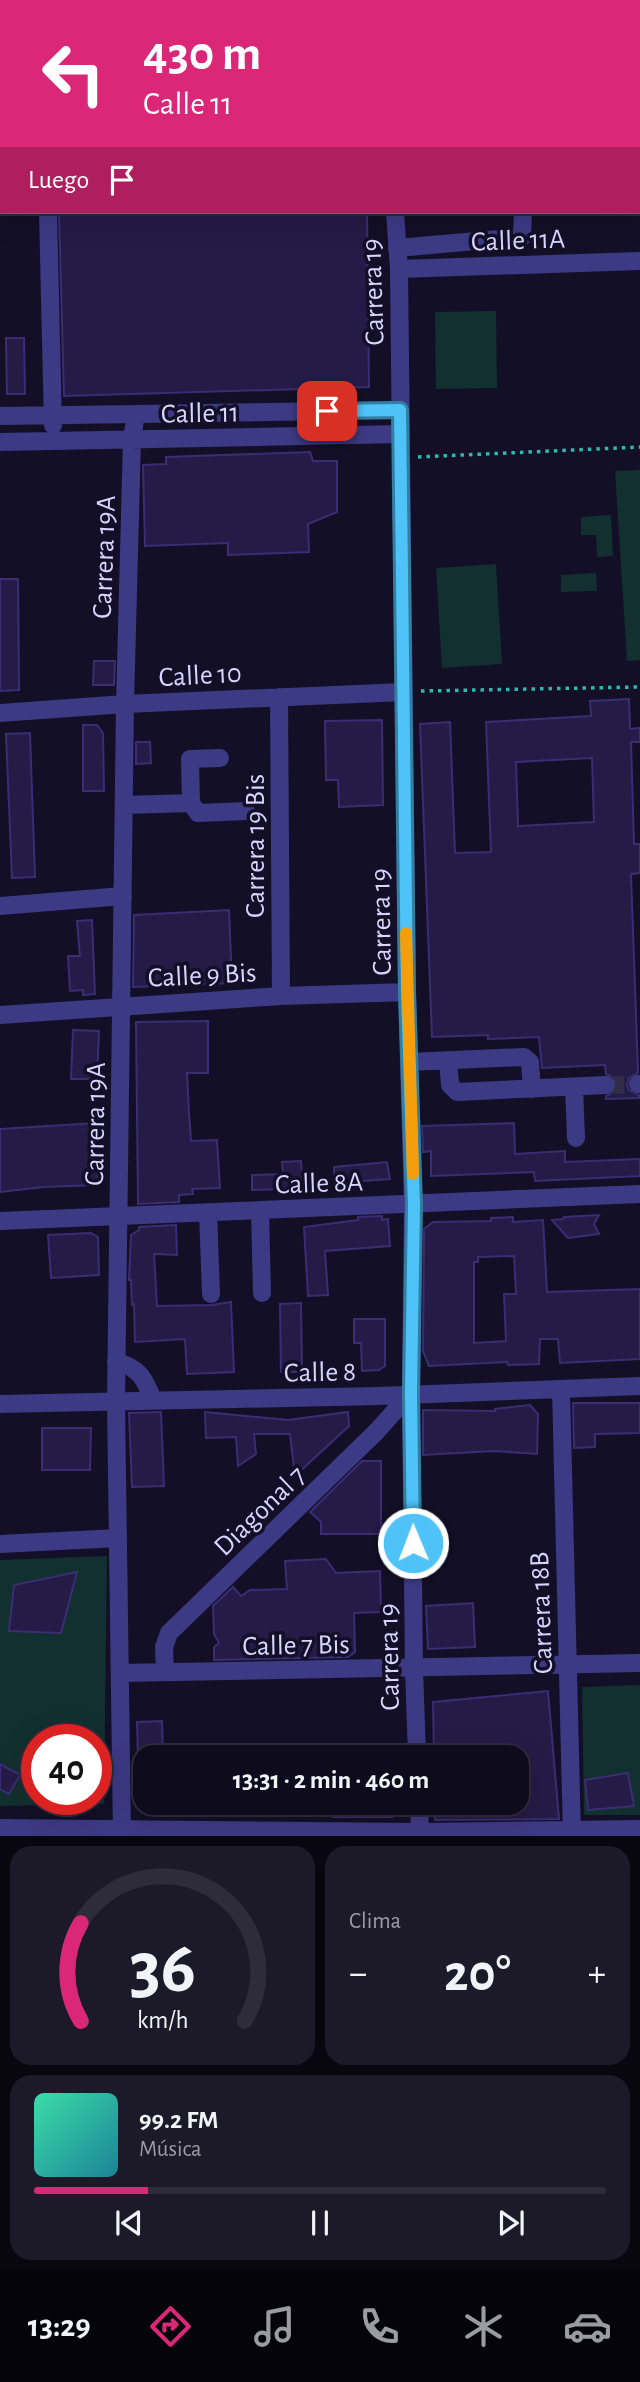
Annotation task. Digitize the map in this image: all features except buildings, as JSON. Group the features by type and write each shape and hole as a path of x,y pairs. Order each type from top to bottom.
{"street":[{"path":"48,214 53,441"},
{"name":"Carrera 19","path":"395,214 408,692 407,992 414,1205 411,1393 417,1745"},
{"path":"397,248 522,237 523,214"},
{"name":"Calle 11A","path":"398,269 640,261"},
{"name":"Calle 11","path":"0,416 400,410"},
{"name":"Carrera 19A","path":"122,1833 116,1362 125,704 132,439 136,414"},
{"name":"Calle 11","path":"0,442 401,434"},
{"name":"Calle 10","path":"0,713 125,704 408,692"},
{"name":"Carrera 19 Bis","path":"279,697 281,996"},
{"path":"220,758 190,759 191,803 198,813 246,811"},
{"path":"124,805 191,803"},
{"path":"0,906 123,896"},
{"name":"Calle 9 Bis","path":"0,1015 281,996 407,992"},
{"path":"409,1062 527,1058 530,1062 532,1089"},
{"path":"448,1060 450,1086 457,1093 606,1085"},
{"path":"574,1087 576,1138"},
{"name":"Calle 8A","path":"0,1221 640,1194"},
{"path":"260,1210 262,1293"},
{"path":"208,1212 211,1294"},
{"path":"116,1362 128,1364 137,1370 153,1400"},
{"name":"Calle 8","path":"0,1404 640,1386"},
{"name":"Carrera 18B","path":"561,1389 572,1832"},
{"name":"Diagonal 7","path":"165,1672 164,1647 169,1633 376,1432 411,1393"},
{"path":"0,1544 118,1538"},
{"name":"Calle 7 Bis","path":"120,1673 640,1663"},
{"path":"419,1815 420,1834"},
{"path":"0,1828 122,1833 420,1834 640,1829"}],"path":[{"path":"401,458 640,447"},
{"path":"408,692 640,687"}],"green space":[{"path":"496,311 497,388 436,389 435,312"},
{"path":"640,470 640,660 627,661 615,471"},
{"path":"611,515 613,556 597,557 596,535 581,535 581,517"},
{"path":"496,564 502,664 442,668 436,568"},
{"path":"596,573 597,591 561,592 561,575"},
{"path":"107,1556 105,1724 21,1724 21,1806 0,1806 0,1560"},
{"path":"640,1685 640,1815 584,1815 582,1687"}],"tunnel":[{"path":"606,1085 638,1084"}],"slow traffic":[{"path":"406,933 413,1174"}],"route":[{"path":"327,411 400,410 407,992 414,1205 411,1393 413,1543"}]}
